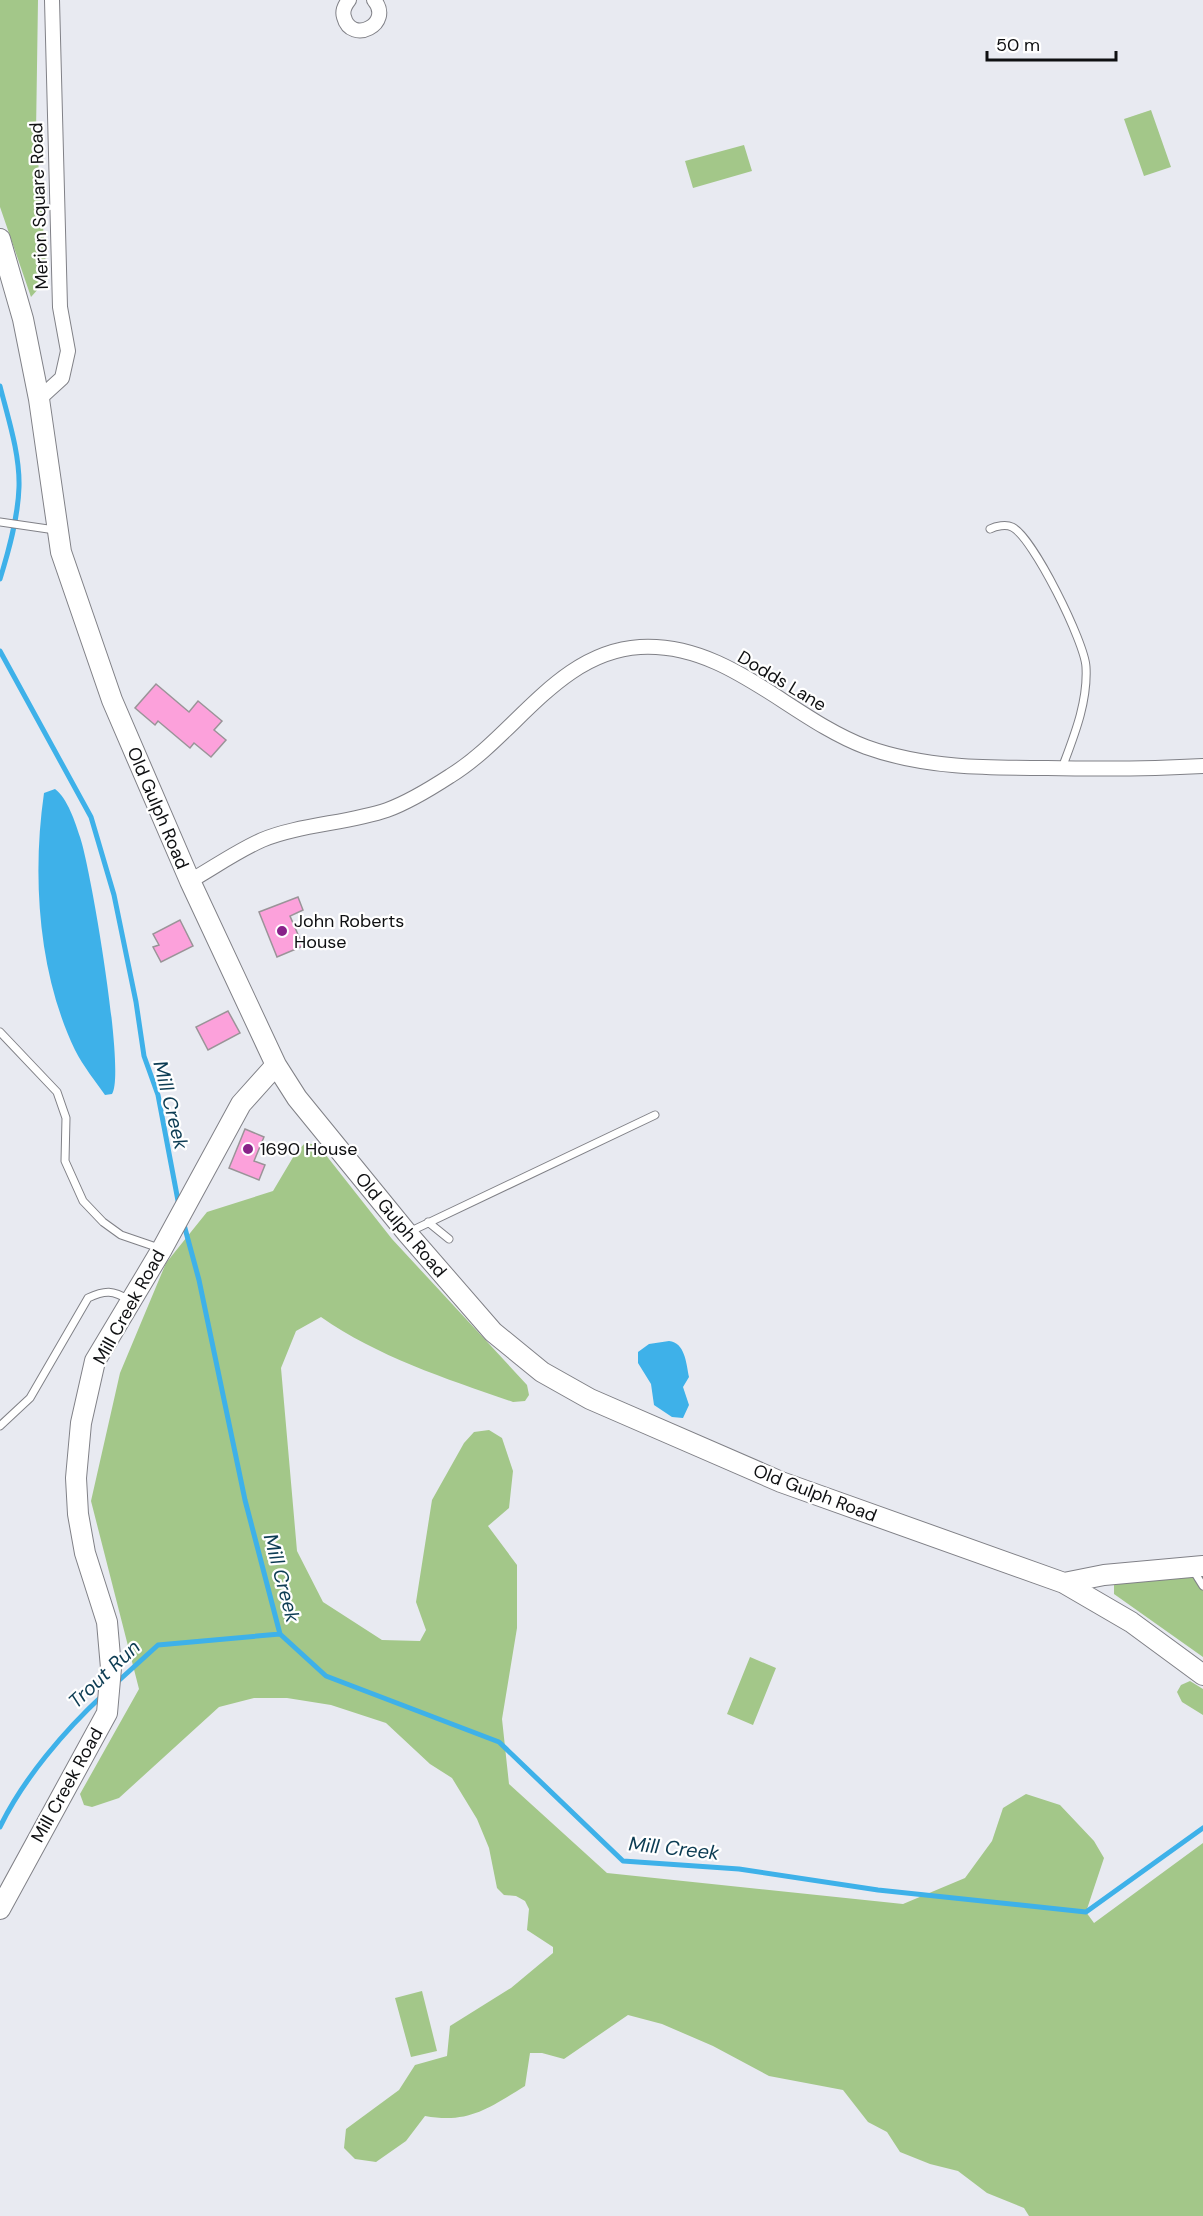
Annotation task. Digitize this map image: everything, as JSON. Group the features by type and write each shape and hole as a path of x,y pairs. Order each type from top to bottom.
{"street":[{"name":"Merion Square Road","path":"39,399 62,378 68,351 60,307 52,0"},
{"path":"349,0 344,9 345,20 353,29 359,31 370,29 378,20 379,8 374,0"},
{"name":"Old Gulph Road","path":"0,239 23,319 39,399 61,552 112,700 190,881 276,1065 297,1098 407,1233 493,1332 542,1372 590,1399 781,1482 1064,1583 1123,1617 1203,1675"},
{"name":"Dodds Lane","path":"190,881 263,839 386,811 411,800 454,774 487,748 571,671 593,659 615,651 640,647 663,648 710,660 741,674 831,732 893,756 972,767 1203,766"},
{"name":"Mill Creek Road","path":"0,1909 107,1713 109,1688 107,1622 86,1553 78,1514 76,1478 81,1423 95,1361 162,1249 241,1104 276,1065"},
{"path":"1064,1583 1104,1575 1197,1567"}],"lane":[{"path":"0,522 58,531"},
{"path":"990,529 1008,526 1015,529 1033,553 1072,619 1081,642 1086,666 1085,690 1080,717 1062,768"},
{"path":"0,1032 57,1092 66,1118 64,1161 83,1201 103,1222 121,1235 162,1249"},
{"path":"407,1233 655,1115"},
{"path":"428,1222 449,1239"},
{"path":"0,1426 30,1398 88,1299 104,1291 116,1292 130,1300"},
{"path":"1197,1567 1203,1586"}],"green space":[{"path":"0,0 38,0 36,133 47,279 31,297 0,207"},
{"path":"1151,110 1171,167 1144,176 1124,119"},
{"path":"744,145 752,171 693,188 685,161"},
{"path":"305,1143 318,1145 392,1239 527,1385 529,1395 525,1401 513,1402 438,1376 366,1344 321,1317 296,1331 281,1368 297,1551 323,1602 382,1640 420,1641 426,1630 416,1602 432,1500 464,1443 474,1432 489,1430 502,1438 513,1471 509,1508 488,1526 517,1565 517,1628 502,1719 509,1784 607,1873 903,1904 965,1878 992,1841 1003,1808 1026,1794 1060,1805 1094,1841 1104,1858 1086,1912 1094,1923 1203,1843 1203,2216 1029,2216 1024,2208 987,2193 958,2171 930,2164 900,2152 887,2132 868,2122 843,2090 769,2076 713,2046 662,2024 628,2015 564,2059 542,2053 530,2053 525,2086 489,2107 466,2116 440,2118 425,2116 406,2141 376,2162 355,2159 344,2148 346,2129 399,2090 415,2065 447,2056 450,2026 511,1988 553,1953 553,1947 527,1930 529,1909 525,1901 516,1896 504,1895 497,1888 489,1848 477,1819 452,1778 430,1764 386,1723 331,1705 287,1698 254,1698 219,1707 119,1798 92,1807 84,1805 80,1794 139,1689 91,1501 120,1373 166,1263 207,1212 273,1191 295,1154"},
{"path":"1203,1573 1203,1657 1114,1594 1114,1582"},
{"path":"750,1657 776,1668 753,1725 727,1714"},
{"path":"1190,1681 1203,1689 1203,1715 1182,1702 1177,1692 1181,1685"},
{"path":"422,1991 437,2051 411,2057 395,1998"}],"water":[{"path":"55,789 67,805 76,825 92,888 111,1012 115,1079 112,1094 105,1095 75,1050 53,989 46,957 39,890 40,825 44,793"},
{"path":"669,1341 682,1349 686,1360 689,1377 683,1387 689,1405 683,1418 672,1417 654,1405 651,1384 638,1363 638,1352 649,1344"}],"building":[{"path":"156,684 189,712 198,701 222,721 214,730 226,740 211,757 194,743 190,748 158,721 155,725 135,708"},
{"name":"John Roberts House","path":"298,897 303,910 290,916 303,946 277,957 259,912"},
{"path":"180,920 193,946 161,962 153,947 159,945 153,934"},
{"path":"228,1011 240,1033 208,1050 196,1027"},
{"name":"1690 House","path":"245,1129 264,1137 254,1161 265,1165 259,1180 229,1168"}],"waterway":[{"name":"Mill Creek","path":"0,386 16,449 19,474 15,522 0,579"},
{"name":"Mill Creek","path":"0,651 91,817 114,895 136,1002 144,1056 158,1095 179,1206"},
{"name":"Mill Creek","path":"183,1221 199,1280 245,1500 280,1634 326,1676 499,1742 623,1861 739,1869 878,1890 1086,1912 1203,1828"},
{"name":"Trout Run","path":"115,1684 158,1645 280,1634"},
{"name":"Trout Run","path":"0,1827 20,1791 46,1756 104,1694"}],"place":[{"name":"John Roberts House","path":"282,931"},
{"name":"1690 House","path":"248,1149"}]}
